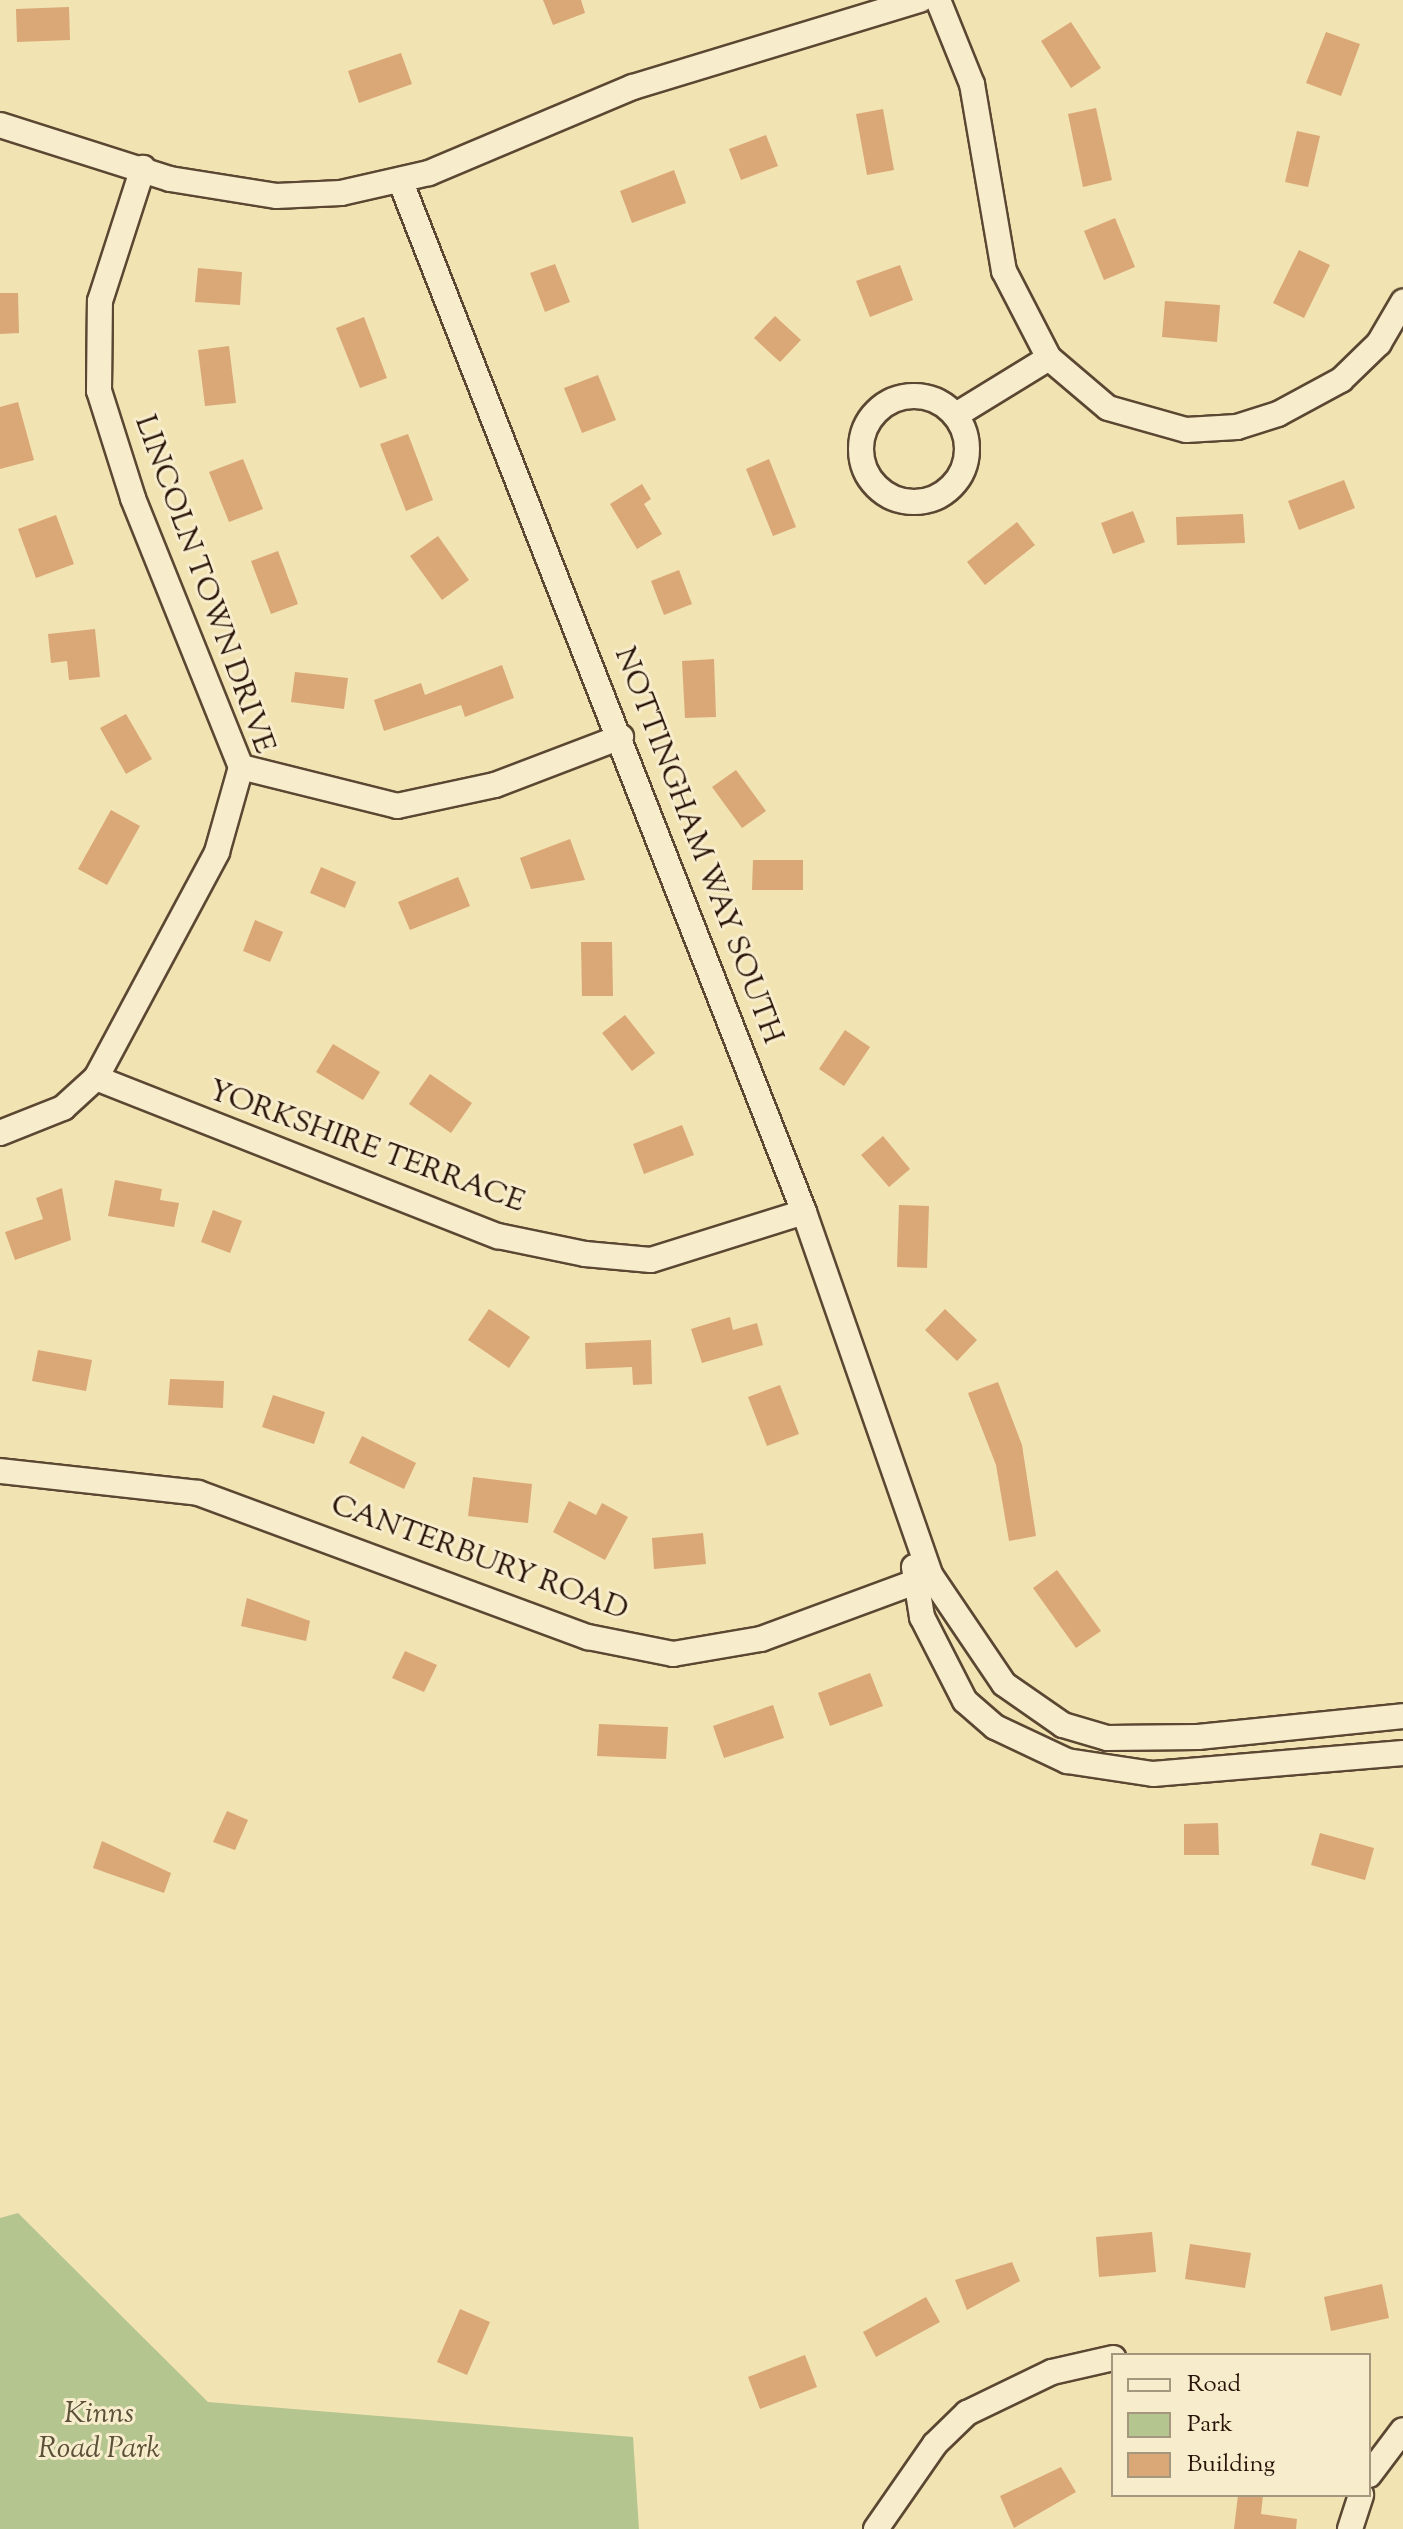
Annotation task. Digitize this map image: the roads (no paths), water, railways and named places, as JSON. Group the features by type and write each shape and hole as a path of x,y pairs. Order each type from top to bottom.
{"street":[{"path":"0,125 143,168 276,196 400,180 633,87 920,0"},
{"path":"938,0 972,84 1004,271 1049,358 1082,390 1135,419 1186,430 1237,427 1341,380 1379,343 1403,302"},
{"name":"LINCOLN TOWN DRIVE","path":"0,1133 63,1108 96,1078 217,852 241,767 133,498 99,391 100,301 143,168"},
{"name":"NOTTINGHAM WAY SOUTH","path":"400,180 621,737 804,1212 919,1541 922,1579 937,1655 965,1701 995,1727 1067,1761 1153,1774 1403,1753"},
{"path":"956,415 1049,358"},
{"path":"922,396 956,415 967,450 961,474 943,493 907,501 874,483 861,448 875,413 897,399 922,396"},
{"path":"241,767 397,806 495,785 621,737"},
{"name":"YORKSHIRE TERRACE","path":"96,1078 498,1236 585,1254 651,1260 804,1212"},
{"name":"CANTERBURY ROAD","path":"0,1471 198,1493 588,1637 673,1654 761,1639 922,1579"},
{"name":"NOTTINGHAM WAY SOUTH","path":"922,1579 1004,1684 1063,1725 1107,1738 1198,1737 1403,1716"},
{"path":"876,2529 935,2444 967,2413 1052,2372 1111,2358"},
{"path":"1375,2450 1403,2430"},
{"path":"1350,2529 1360,2497"}],"park label":[{"name":"Kinns Road Park","path":"99,2432"}]}
